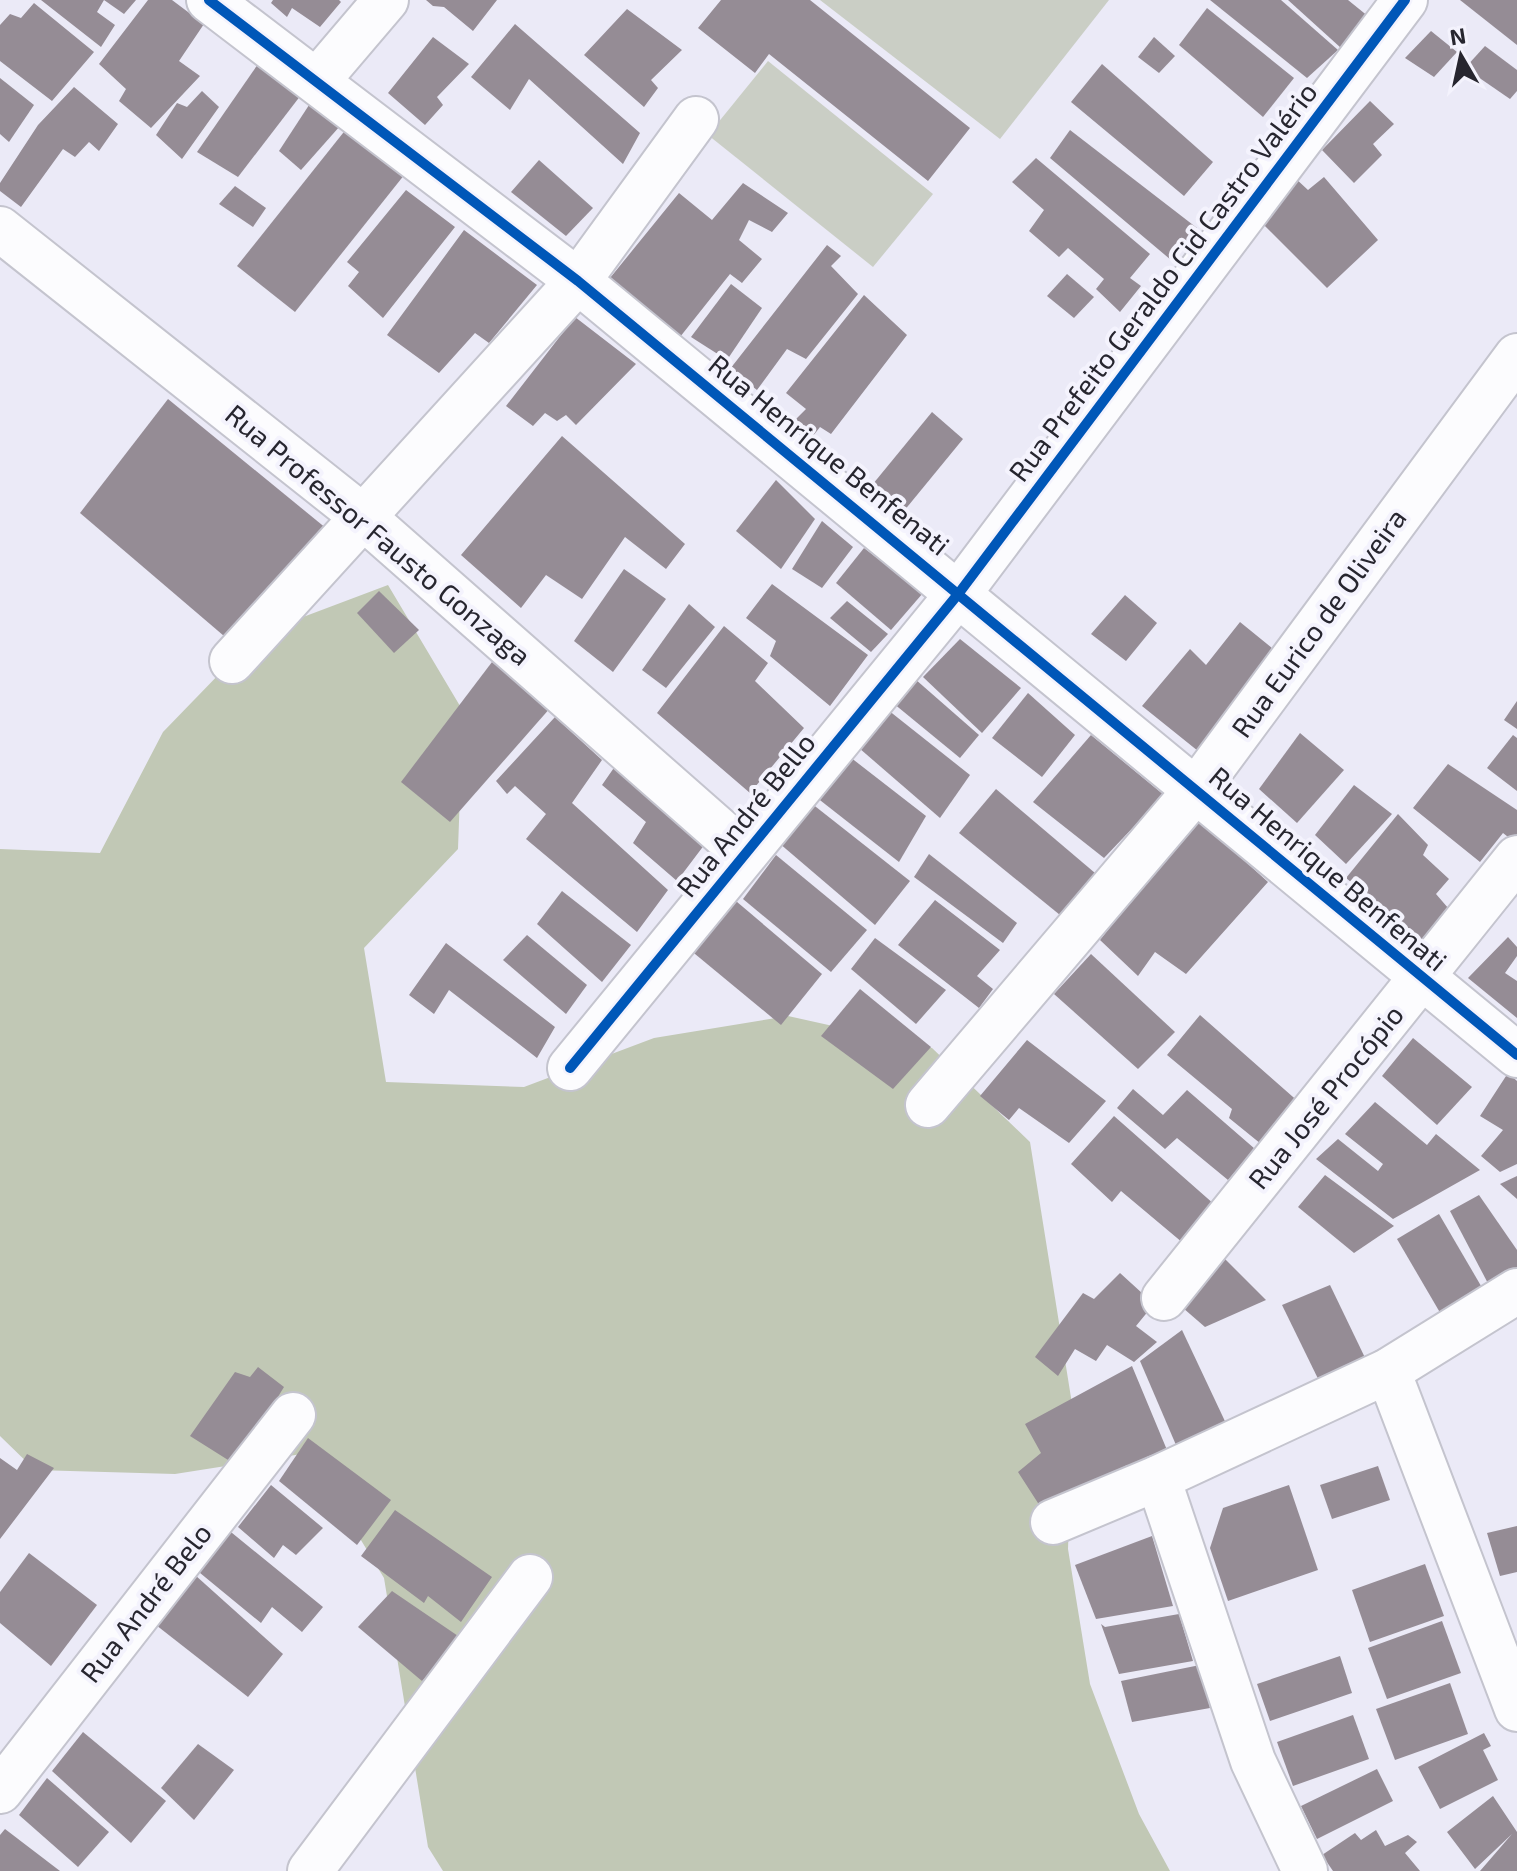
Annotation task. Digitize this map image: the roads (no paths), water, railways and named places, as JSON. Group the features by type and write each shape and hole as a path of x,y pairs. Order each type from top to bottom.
{"street":[{"name":"Rua Henrique Benfenati","path":"209,0 578,281 1517,1055"},
{"path":"317,81 386,0"},
{"name":"Rua Prefeito Geraldo Cid Castro Valério","path":"959,593 1405,0"},
{"path":"232,661 578,281 696,119"},
{"name":"Rua Professor Fausto Gonzaga","path":"0,229 362,516 745,853"},
{"name":"Rua Eurico de Oliveira","path":"928,1105 1196,790 1517,356"},
{"name":"Rua André Bello","path":"570,1068 959,593"},
{"name":"Rua José Procópio","path":"1164,1298 1517,858"},
{"path":"1053,1522 1158,1478 1388,1371 1517,1291"},
{"path":"1388,1371 1517,1709"},
{"name":"Rua André Belo","path":"0,1791 293,1415"},
{"path":"1158,1478 1253,1761 1305,1871"},
{"path":"310,1871 530,1577"}]}
